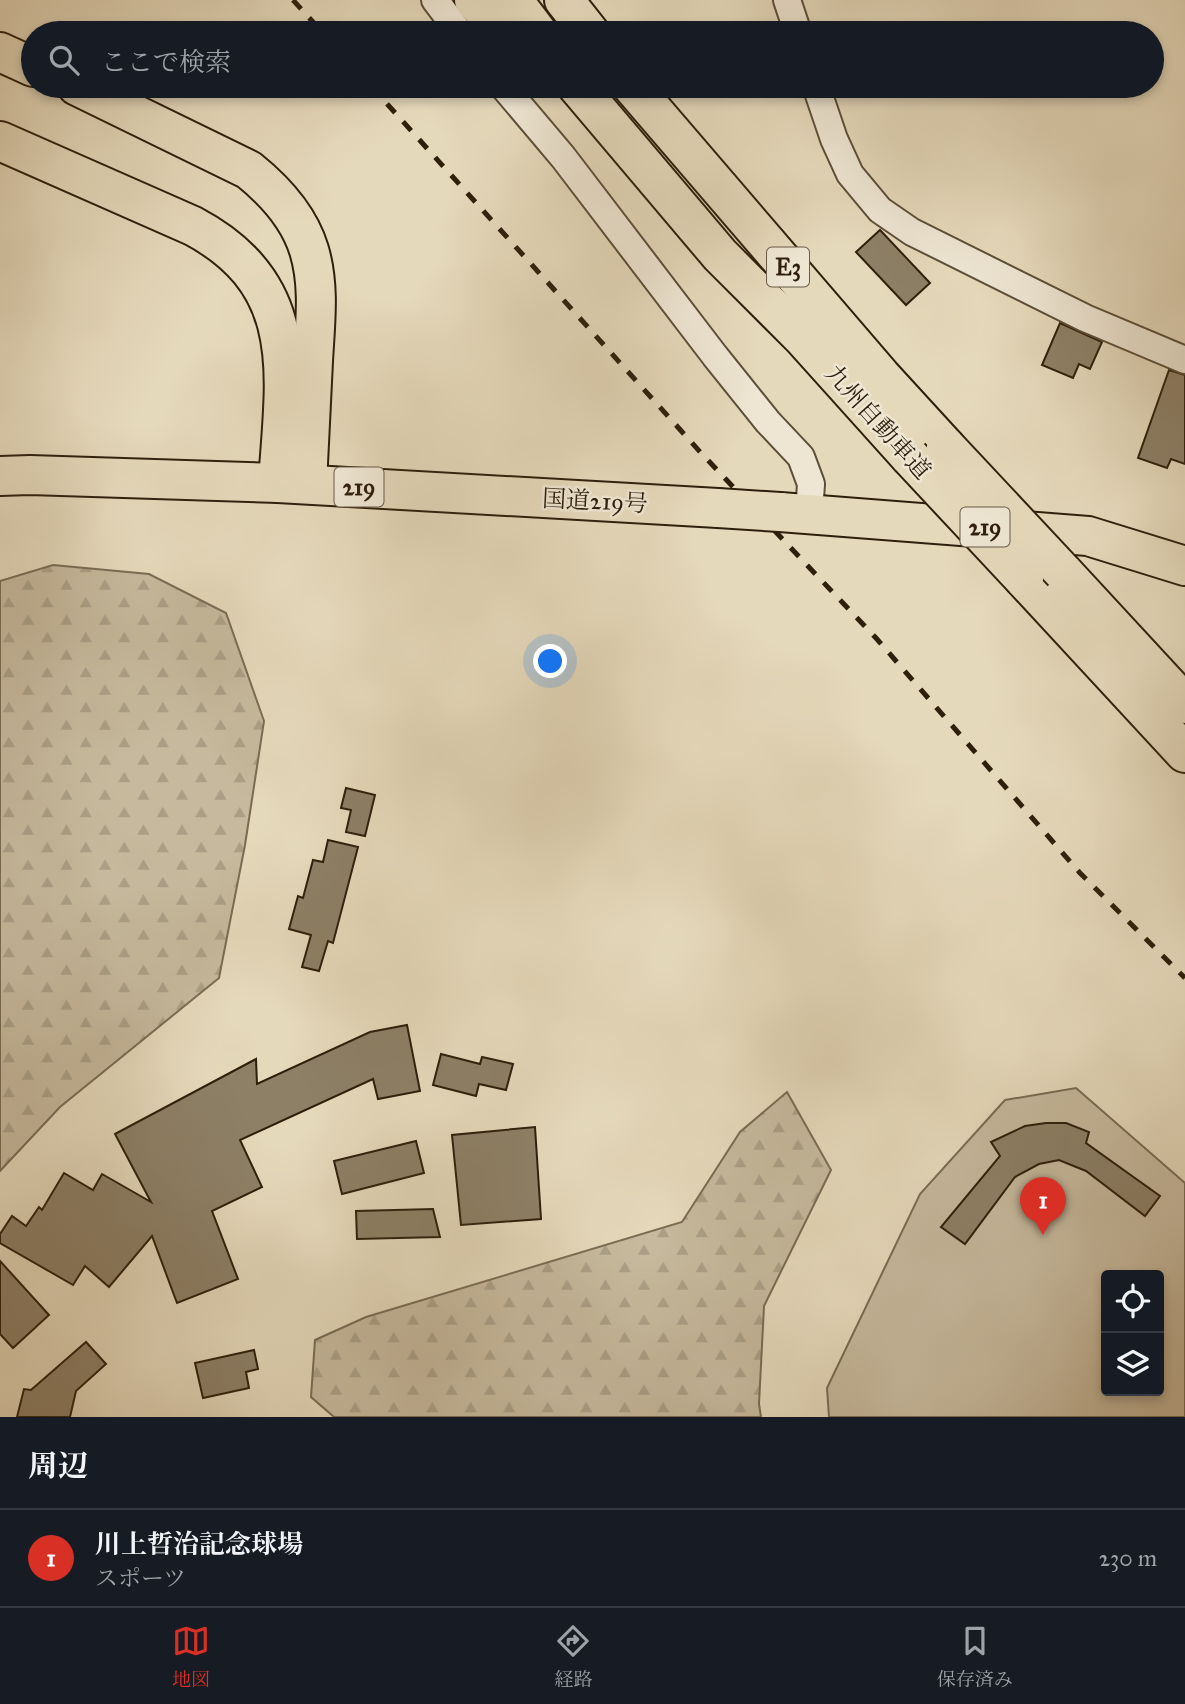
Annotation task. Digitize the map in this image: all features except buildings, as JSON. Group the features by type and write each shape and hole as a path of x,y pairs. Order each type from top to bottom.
{"highway":[{"path":"474,0 493,21"},
{"path":"513,0 529,21"},
{"path":"564,0 581,21"},
{"path":"579,0 592,21"},
{"path":"0,52 21,62"},
{"path":"102,98 249,170 276,194 299,227 309,248 316,298 293,483"},
{"path":"564,98 720,255"},
{"name":"九州自動車道","path":"587,98 720,255 803,338 909,457 1185,753"},
{"name":"九州自動車道","path":"642,98 881,376 1185,704"},
{"path":"0,141 193,226 218,239 239,257 270,302 279,328 284,357 293,483"},
{"name":"国道219号","path":"0,476 293,483 795,512 1088,536 1185,566"}],"street":[{"path":"435,0 451,21"},
{"path":"787,0 794,21"},
{"path":"513,98 564,157 730,375 801,457 811,484 795,512"},
{"path":"820,98 850,174 880,210 912,232 1086,318 1185,360"}],"green space":[{"path":"53,565 149,574 226,613 264,721 245,845 219,978 60,1107 0,1171 0,581"},
{"path":"1076,1088 1185,1183 1185,1417 829,1417 827,1388 920,1194 1005,1100"},
{"path":"787,1092 831,1170 764,1306 759,1404 761,1417 334,1417 311,1397 315,1340 366,1317 682,1222 740,1132"}],"railway":[{"path":"293,0 312,21"},
{"path":"382,98 702,454 876,638 1080,873 1185,978"}],"place":[{"name":"川上哲治記念球場","path":"1043,1235"}]}
